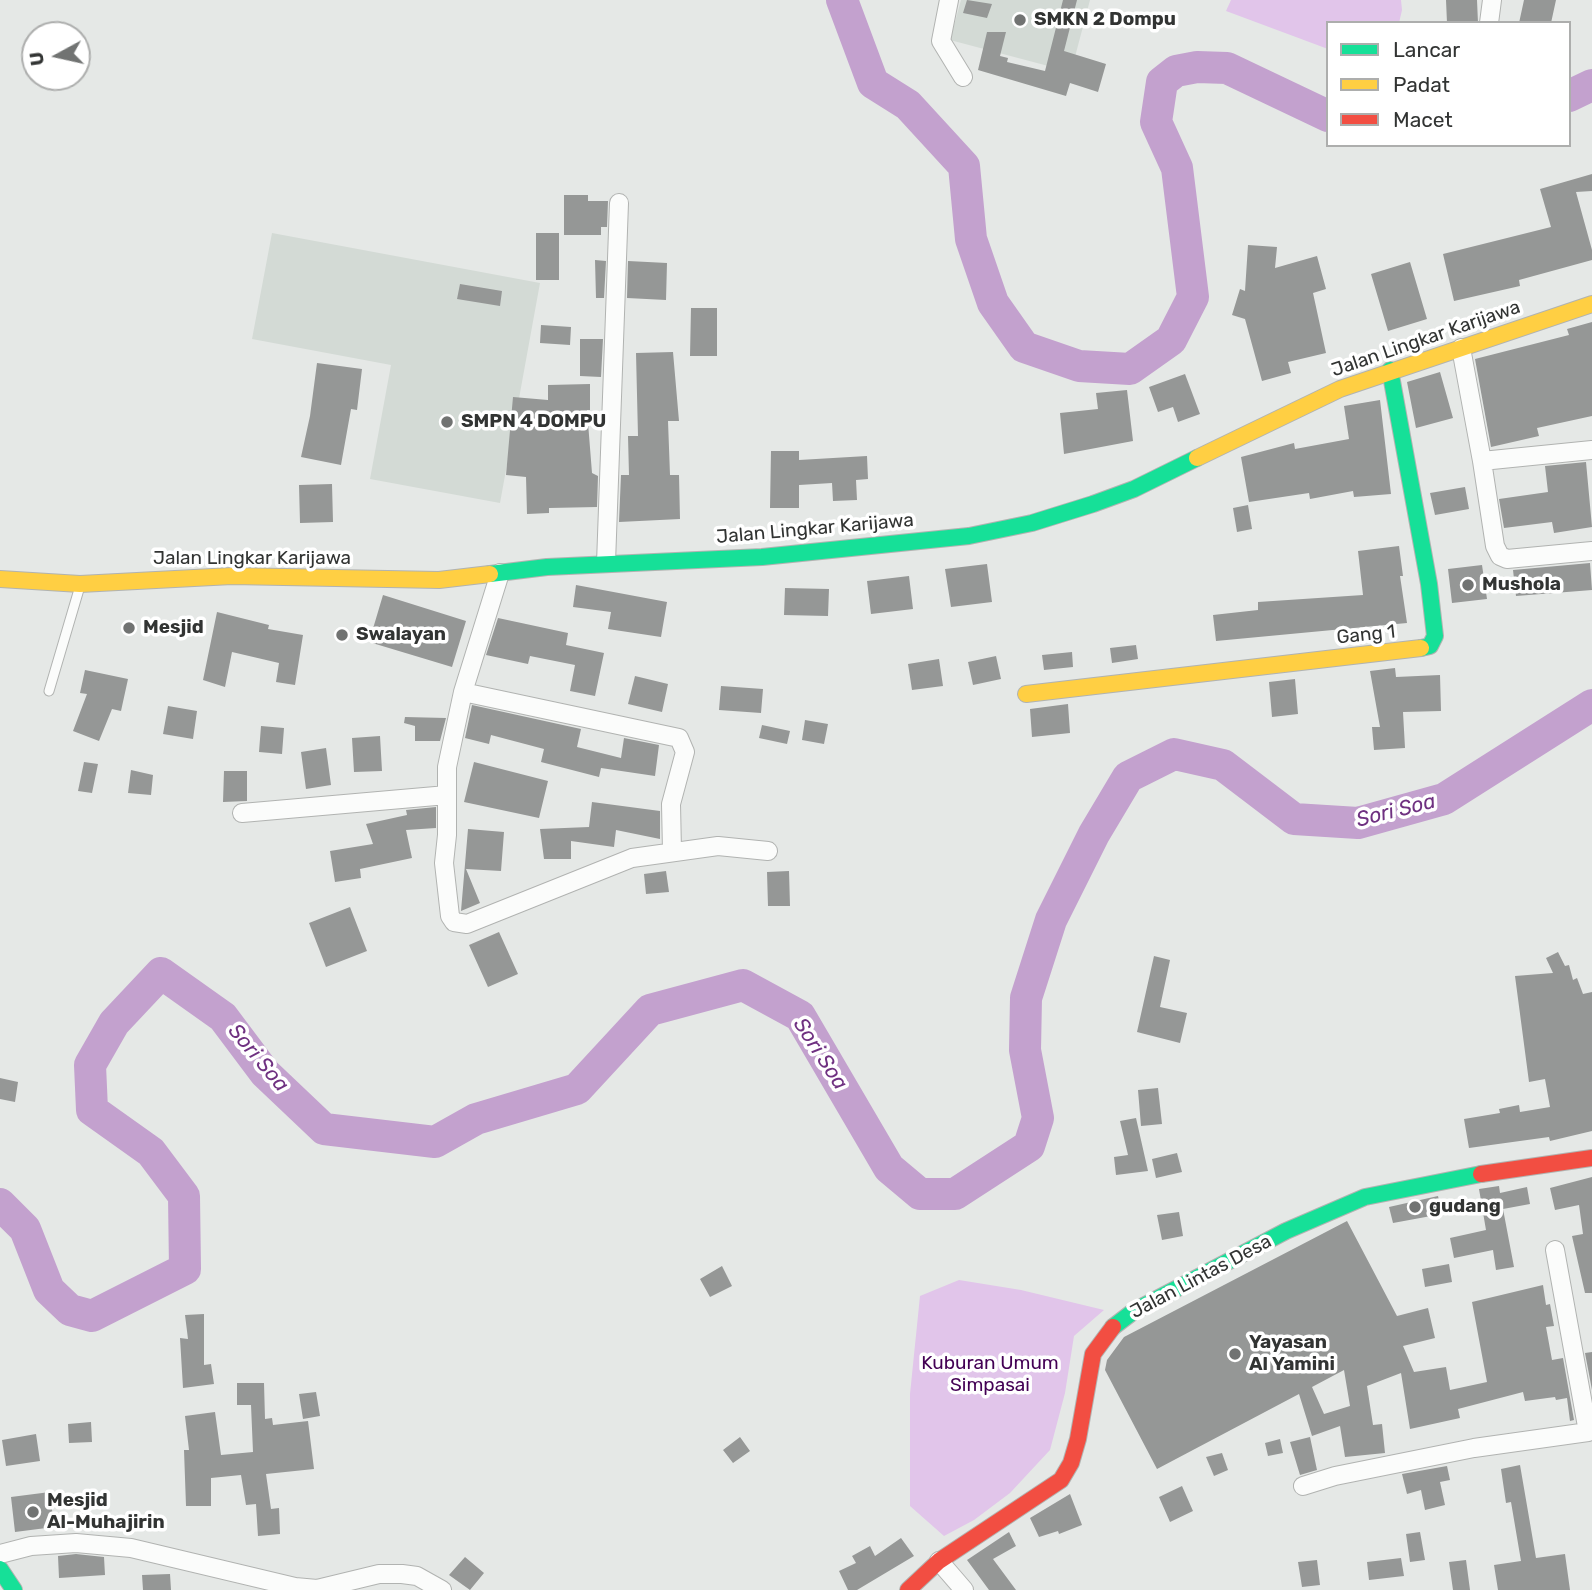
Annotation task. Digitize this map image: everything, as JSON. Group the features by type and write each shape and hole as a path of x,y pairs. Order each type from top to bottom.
{"main road":[{"name":"Jalan Lingkar Karijawa","path":"0,579 80,584 232,576 439,580 606,563 762,557 970,536 1032,523 1134,489 1340,389 1592,304"},
{"name":"Gang 1","path":"1026,694 1406,652 1430,646 1435,636 1429,584 1390,370"},
{"name":"Jalan Lintas Desa","path":"908,1590 939,1561 1061,1480 1071,1463 1078,1439 1093,1354 1115,1324 1134,1311 1274,1237 1365,1197 1450,1178 1592,1158"},
{"path":"0,1569 14,1590"}],"street":[{"path":"949,0 942,41 963,77"},
{"path":"1489,21 1492,0"},
{"path":"606,563 618,203"},
{"path":"1461,348 1495,547 1500,556 1507,559 1592,551"},
{"path":"1482,461 1592,450"},
{"path":"500,573 463,692 447,767 445,881 450,916 459,925 600,868 632,858 718,846 768,851"},
{"path":"463,692 679,738 685,752 671,804 671,851"},
{"path":"242,813 447,795"},
{"path":"1303,1486 1335,1476 1528,1438 1590,1432 1555,1250"},
{"path":"0,1554 32,1546 76,1543 131,1548 295,1587 317,1588 379,1574 402,1574 433,1582 442,1590"},
{"path":"939,1561 964,1590"}],"lane":[{"path":"49,691 80,584"}],"shaded area":[{"name":"SMKN 2 Dompu","path":"961,0 1090,0 1071,72 950,40"},
{"name":"SMPN 4 DOMPU","path":"272,233 540,283 500,503 370,479 391,365 252,339"}],"green space":[{"path":"1231,0 1401,0 1402,10 1399,21 1326,21 1326,48 1226,11"},
{"name":"Kuburan Umum Simpasai","path":"959,1280 1021,1290 1104,1310 1074,1336 1065,1393 1050,1450 1010,1493 974,1520 944,1536 910,1506 910,1394 920,1296"}],"building":[{"path":"967,0 992,4 987,18 963,13"},
{"path":"1063,0 1077,0 1064,51 1106,64 1098,92 1070,83 1066,96 978,70 987,32 1006,32 1000,56 1008,58 1007,62 1045,71"},
{"path":"1446,0 1477,0 1478,21 1447,21"},
{"path":"1524,0 1556,0 1551,21 1519,21"},
{"path":"1592,174 1592,191 1576,192 1592,250 1592,260 1519,280 1520,286 1454,301 1443,254 1551,227 1540,189"},
{"path":"564,195 588,195 588,201 608,201 607,227 601,227 601,235 564,235"},
{"path":"536,233 559,233 559,280 536,280"},
{"path":"1248,245 1277,247 1275,268 1317,256 1326,289 1313,293 1326,353 1288,362 1291,373 1262,381 1245,319 1232,315 1240,289 1245,291"},
{"path":"595,260 606,261 604,298 596,298"},
{"path":"628,261 667,263 666,300 627,298"},
{"path":"1410,262 1427,319 1388,331 1371,274"},
{"path":"460,284 502,291 500,306 457,299"},
{"path":"691,308 717,308 717,356 690,356"},
{"path":"1592,322 1592,416 1537,428 1539,436 1491,447 1475,359 1569,335 1567,329"},
{"path":"541,325 571,327 570,345 540,343"},
{"path":"580,339 603,339 601,377 580,376"},
{"path":"673,352 679,421 668,421 670,475 679,475 680,519 619,522 621,475 629,475 628,436 638,436 636,353"},
{"path":"317,363 362,369 357,410 351,409 341,465 301,457"},
{"path":"1440,372 1453,418 1416,428 1407,382"},
{"path":"1185,374 1200,414 1178,422 1173,407 1158,412 1149,387"},
{"path":"590,384 590,410 587,410 592,473 598,476 597,507 549,508 549,513 527,514 526,477 506,475 513,397 548,400 548,385"},
{"path":"1127,390 1133,441 1064,454 1060,413 1098,409 1096,393"},
{"path":"1380,400 1391,494 1354,497 1353,491 1310,499 1309,493 1249,502 1241,457 1294,443 1295,449 1349,439 1344,406"},
{"path":"771,451 799,451 799,460 867,456 868,479 856,480 857,500 833,501 832,483 799,485 799,508 770,508"},
{"path":"1586,462 1592,527 1554,533 1552,522 1504,528 1499,499 1548,492 1545,466"},
{"path":"332,484 333,522 300,523 299,485"},
{"path":"1465,487 1469,509 1435,515 1430,493"},
{"path":"1248,505 1252,529 1237,532 1233,508"},
{"path":"1399,546 1403,576 1400,576 1407,623 1216,641 1213,615 1258,610 1258,602 1363,595 1358,551"},
{"path":"1590,563 1592,590 1516,596 1513,570"},
{"path":"987,564 992,602 951,607 945,569"},
{"path":"1482,565 1487,599 1452,603 1448,569"},
{"path":"909,576 913,609 871,614 867,581"},
{"path":"576,585 667,602 661,637 608,629 611,612 573,607"},
{"path":"785,588 829,589 828,616 784,615"},
{"path":"383,595 466,621 452,667 369,642"},
{"path":"217,612 269,625 268,629 303,635 295,685 276,682 279,663 232,652 225,687 203,680"},
{"path":"498,618 568,633 566,645 604,653 595,696 570,691 575,665 530,656 528,664 486,655"},
{"path":"1136,645 1138,659 1112,663 1110,648"},
{"path":"1072,652 1073,667 1044,670 1042,655"},
{"path":"996,656 1001,679 973,685 968,662"},
{"path":"939,659 943,686 912,690 908,664"},
{"path":"1395,668 1396,677 1440,675 1441,711 1403,712 1405,748 1374,750 1372,727 1380,727 1370,671"},
{"path":"85,670 128,679 121,711 112,709 99,741 73,731 87,694 80,693"},
{"path":"635,676 668,684 662,712 628,704"},
{"path":"1295,679 1298,714 1272,717 1269,682"},
{"path":"721,686 763,689 761,713 719,710"},
{"path":"1068,704 1070,733 1032,737 1030,709"},
{"path":"472,705 581,729 577,747 621,758 624,738 659,745 655,776 601,768 599,777 541,762 544,749 491,735 489,744 465,738"},
{"path":"168,706 197,711 193,739 163,734"},
{"path":"405,717 446,718 440,741 415,741 415,726 404,723"},
{"path":"805,720 828,724 824,744 802,740"},
{"path":"762,725 790,731 787,744 759,738"},
{"path":"261,726 284,728 282,754 259,752"},
{"path":"380,736 382,771 354,772 352,738"},
{"path":"326,748 331,785 306,789 301,752"},
{"path":"84,762 98,764 92,793 78,791"},
{"path":"474,762 548,781 539,818 464,802"},
{"path":"131,770 153,775 151,795 128,793"},
{"path":"224,771 247,771 247,801 223,802"},
{"path":"592,802 660,811 660,839 616,830 614,847 571,841 571,859 544,859 540,829 589,827"},
{"path":"436,807 436,828 406,830 412,858 360,869 361,878 335,882 330,851 373,844 366,824 407,815 406,810"},
{"path":"468,829 504,832 501,871 466,869 480,903 461,911"},
{"path":"666,871 669,892 646,894 644,874"},
{"path":"789,871 790,906 768,906 767,872"},
{"path":"350,907 367,951 326,967 309,923"},
{"path":"499,932 518,974 488,987 469,945"},
{"path":"1558,952 1565,966 1569,965 1573,980 1577,978 1583,994 1592,992 1592,1131 1550,1141 1549,1137 1469,1148 1464,1119 1500,1113 1499,1109 1519,1105 1520,1112 1550,1107 1545,1079 1529,1082 1515,976 1553,973 1546,958"},
{"path":"1154,956 1170,960 1160,1007 1187,1013 1180,1043 1137,1032"},
{"path":"0,1078 18,1082 15,1102 0,1099"},
{"path":"1158,1088 1162,1124 1141,1126 1138,1090"},
{"path":"1136,1118 1148,1171 1116,1175 1114,1157 1128,1155 1120,1121"},
{"path":"1177,1153 1182,1172 1156,1178 1152,1159"},
{"path":"1592,1177 1592,1293 1585,1293 1572,1236 1583,1234 1579,1205 1555,1210 1550,1188"},
{"path":"1499,1186 1500,1193 1527,1187 1530,1204 1503,1209 1514,1267 1496,1270 1493,1250 1454,1258 1450,1238 1486,1230 1479,1189"},
{"name":"gudang","path":"1438,1196 1442,1214 1393,1223 1389,1207"},
{"path":"1179,1212 1183,1236 1162,1240 1157,1215"},
{"path":"1347,1221 1397,1316 1428,1308 1435,1338 1403,1346 1414,1372 1446,1367 1450,1390 1487,1382 1472,1302 1543,1285 1546,1305 1550,1304 1554,1326 1546,1327 1552,1360 1563,1358 1574,1420 1570,1421 1567,1398 1525,1401 1523,1392 1458,1409 1460,1418 1410,1429 1401,1373 1367,1386 1373,1425 1382,1424 1385,1453 1345,1457 1340,1426 1312,1436 1299,1394 1157,1469 1105,1370 1107,1360 1124,1337","holes":["1344,1370 1350,1406 1324,1414 1312,1387"]},
{"path":"1449,1264 1452,1282 1425,1287 1422,1269"},
{"path":"722,1266 732,1286 710,1297 700,1279"},
{"path":"204,1314 204,1365 211,1364 214,1384 183,1388 180,1338 188,1339 185,1315"},
{"path":"1592,1352 1592,1390 1585,1353"},
{"path":"237,1383 264,1383 265,1419 272,1418 273,1425 308,1421 314,1469 266,1474 271,1509 279,1508 280,1534 258,1536 256,1504 246,1505 241,1475 211,1478 211,1506 186,1506 184,1450 189,1450 185,1416 215,1412 221,1455 253,1452 251,1405 237,1405"},
{"path":"316,1392 320,1416 303,1419 299,1394"},
{"path":"91,1422 92,1442 69,1443 68,1424"},
{"path":"36,1434 40,1461 6,1466 2,1440"},
{"path":"740,1437 750,1451 733,1463 723,1450"},
{"path":"1310,1437 1317,1470 1300,1475 1290,1442"},
{"path":"1280,1439 1283,1453 1268,1456 1265,1443"},
{"path":"1222,1453 1228,1470 1214,1476 1206,1457"},
{"path":"1520,1465 1536,1558 1565,1554 1570,1590 1498,1590 1494,1565 1521,1561 1511,1502 1506,1503 1501,1469"},
{"path":"1447,1466 1450,1480 1440,1482 1445,1505 1425,1510 1421,1490 1407,1494 1402,1474"},
{"path":"1182,1486 1193,1511 1170,1522 1159,1497"},
{"name":"Mesjid Al-Muhajirin","path":"50,1492 54,1527 15,1532 11,1497"},
{"path":"1070,1494 1082,1525 1059,1534 1058,1531 1039,1537 1030,1518"},
{"path":"1009,1532 1016,1546 993,1559 1016,1590 989,1590 967,1560"},
{"path":"1420,1532 1425,1560 1410,1562 1406,1534"},
{"path":"901,1538 914,1556 857,1590 848,1590 839,1571 856,1563 852,1556 870,1546 875,1556"},
{"path":"76,1554 104,1557 105,1575 59,1578 58,1556"},
{"path":"465,1557 484,1573 470,1590 449,1575"},
{"path":"1401,1558 1404,1576 1369,1580 1367,1562"},
{"path":"1317,1560 1320,1585 1302,1587 1298,1562"},
{"path":"1466,1560 1470,1590 1453,1590 1449,1562"},
{"path":"170,1574 171,1590 143,1590 142,1575"}],"waterway":[{"path":"842,0 873,83 908,105 964,166 971,239 993,303 1024,347 1079,366 1130,369 1171,340 1193,297 1177,168 1156,122 1162,82 1176,71 1197,67 1227,68 1326,115"},
{"path":"1571,95 1592,85"},
{"name":"Sori Soa","path":"0,1204 25,1229 49,1290 70,1310 92,1316 185,1269 184,1196 151,1152 92,1110 90,1065 114,1023 161,973 223,1017 265,1073 324,1129 435,1142 476,1119 577,1089 650,1010 743,985 800,1016 889,1168 920,1194 955,1194 1029,1146 1038,1118 1025,1050 1026,998 1051,920 1094,834 1128,777 1174,754 1223,765 1294,819 1358,823 1444,799 1592,705"}],"traffic: fast":[{"path":"1390,370 1429,584 1435,636 1430,646 1421,648"},
{"path":"490,574 547,567 762,557 969,536 1032,523 1093,504 1134,489 1197,458"},
{"path":"1113,1327 1134,1311 1286,1231 1365,1197 1481,1174"},
{"path":"0,1569 14,1590"}],"traffic: slow":[{"path":"1197,458 1340,389 1592,304"},
{"path":"0,579 80,584 232,576 439,580 490,574"},
{"path":"1026,694 1421,648"}],"traffic: jam":[{"path":"1481,1174 1592,1158"},
{"path":"908,1590 939,1561 1061,1480 1071,1463 1078,1439 1093,1354 1113,1327"}],"place":[{"name":"SMKN 2 Dompu","path":"1020,20"},
{"name":"SMPN 4 DOMPU","path":"447,422"},
{"name":"Mushola","path":"1468,585"},
{"name":"Mesjid","path":"129,628"},
{"name":"Swalayan","path":"342,635"},
{"name":"gudang","path":"1415,1207"},
{"name":"Yayasan Al Yamini","path":"1235,1354"},
{"name":"Mesjid Al-Muhajirin","path":"33,1512"}]}
